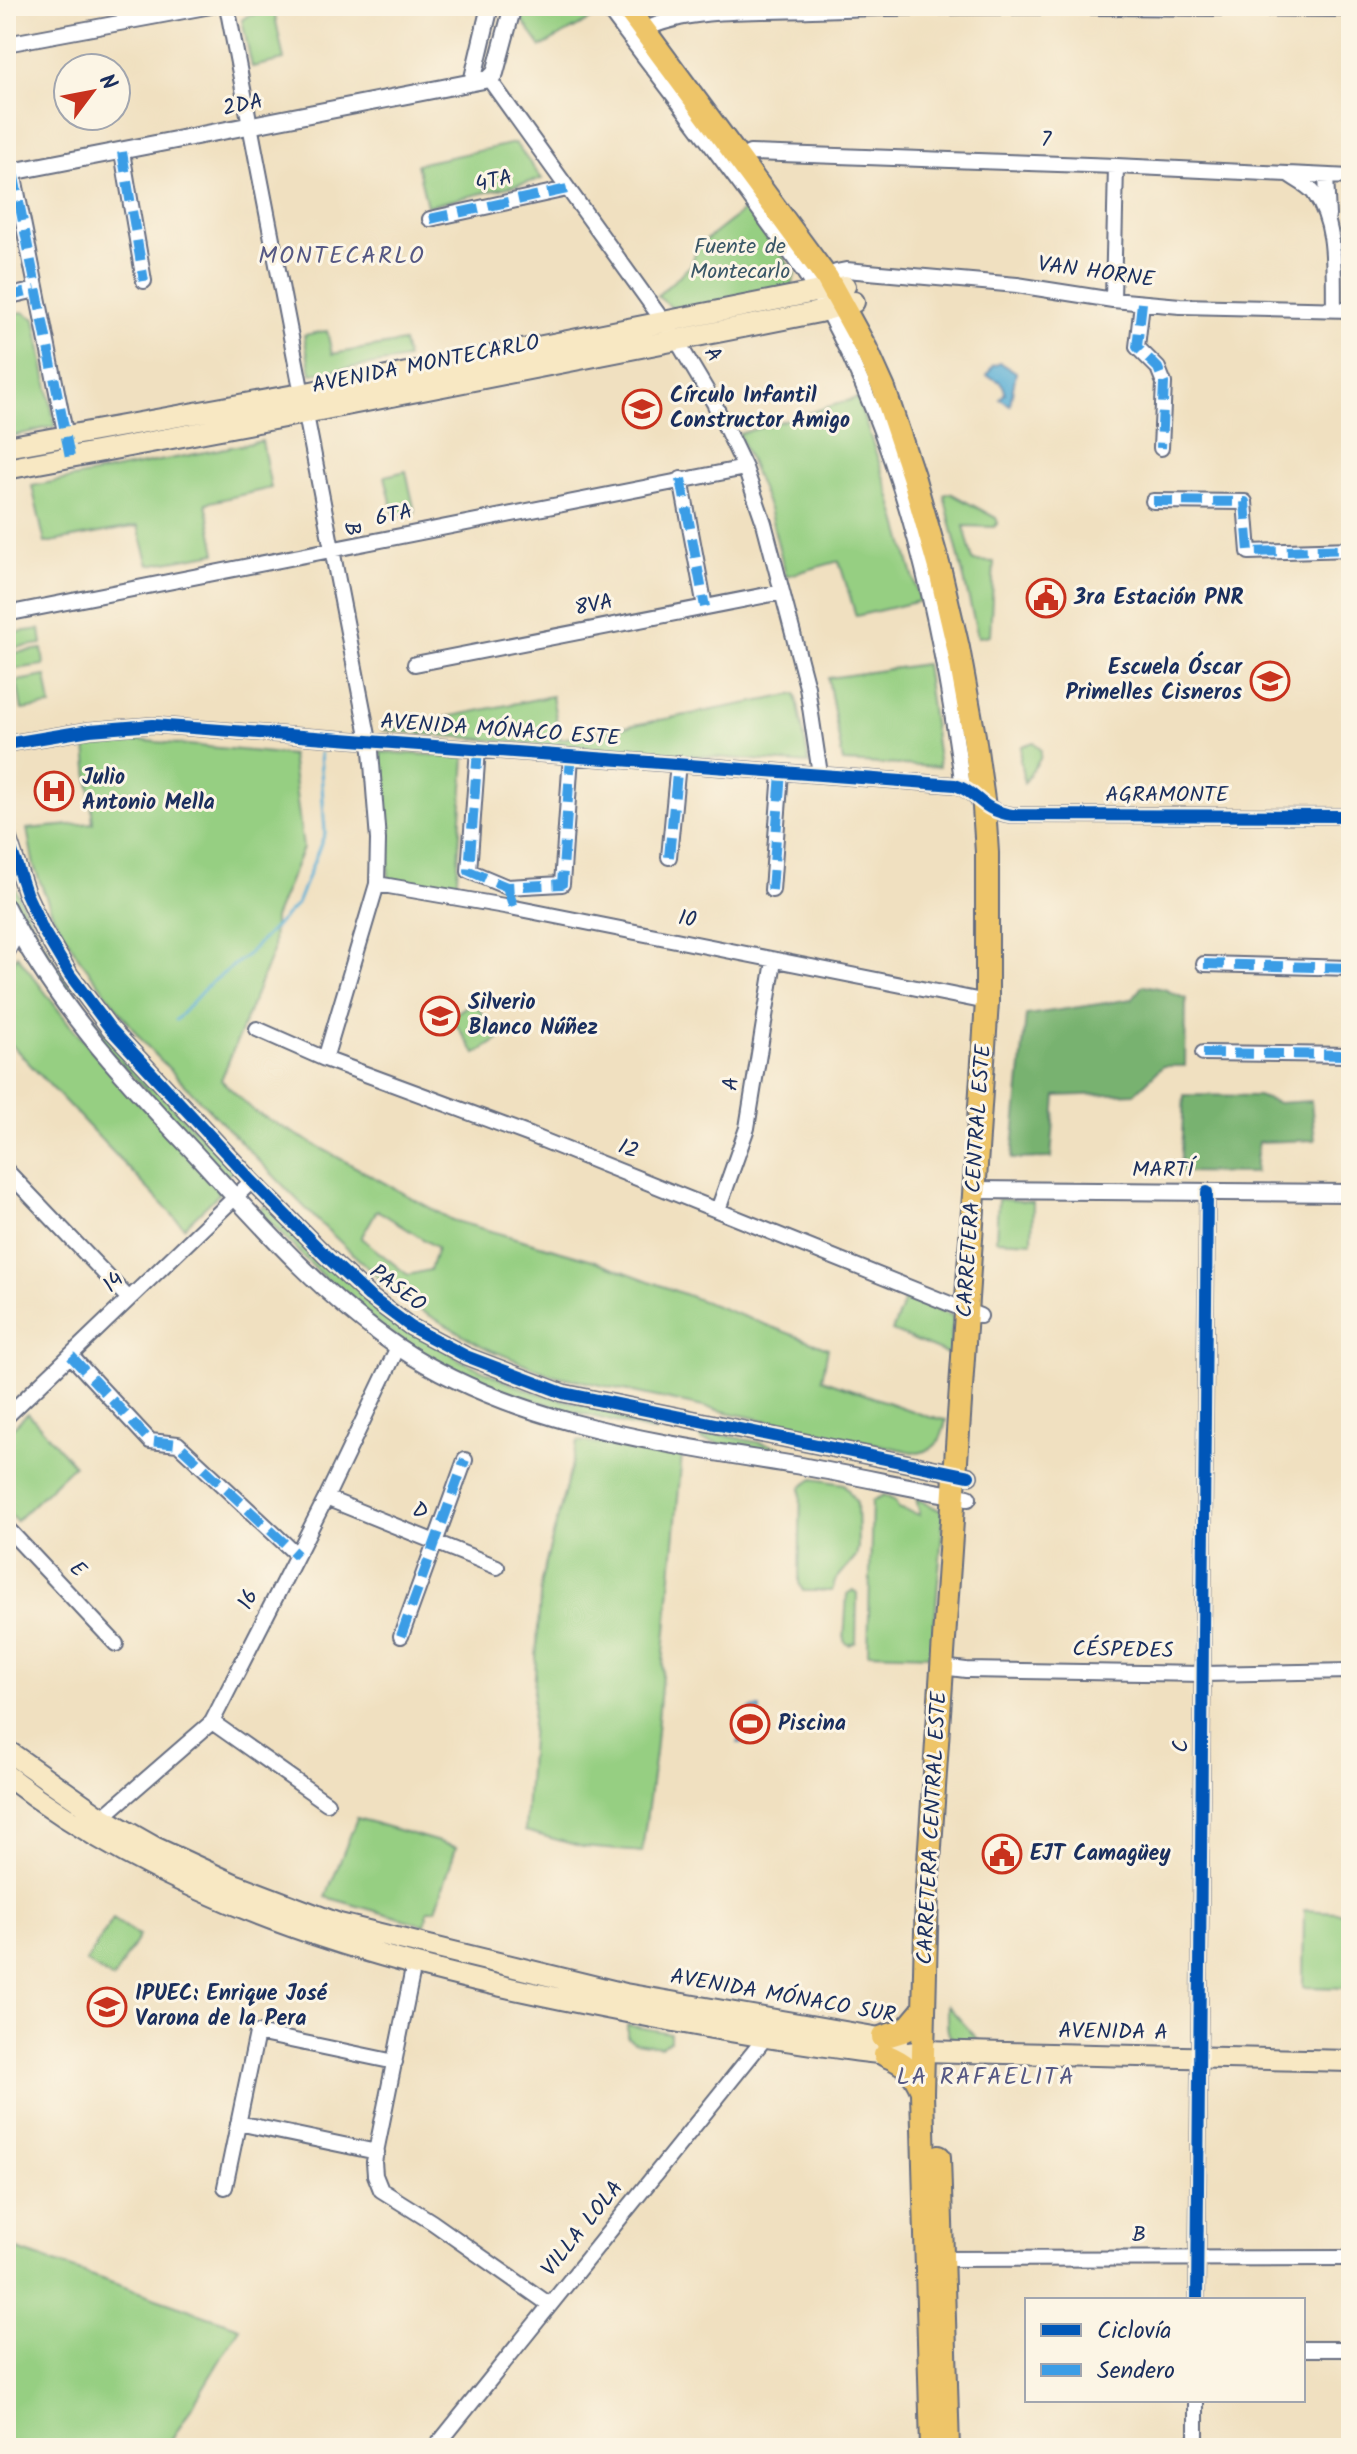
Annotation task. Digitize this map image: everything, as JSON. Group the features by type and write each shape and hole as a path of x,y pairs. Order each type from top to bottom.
{"main road":[{"name":"CARRETERA CENTRAL ESTE","path":"626,6 649,27 745,156 837,294 884,389 925,516 958,648 991,810 1001,934 950,1668 941,1891 929,2052 922,2093 948,2448"},
{"name":"CARRETERA CENTRAL ESTE","path":"640,6 649,27"},
{"name":"AVENIDA MONTECARLO","path":"303,404 664,322 837,294"},
{"name":"AVENIDA MONTECARLO","path":"6,469 68,447 676,339 837,294"},
{"name":"AVENIDA MONTECARLO","path":"6,447 68,447"},
{"name":"CARRETERA CENTRAL ESTE","path":"982,1190 991,810"},
{"name":"CARRETERA CENTRAL ESTE","path":"932,2448 935,2259 929,2052 923,2010 927,1891 950,1668"},
{"name":"AVENIDA MÓNACO SUR","path":"6,1750 136,1860 268,1920 339,1944 414,1964 623,2002 765,2038 884,2046 907,2043 929,2052"},
{"name":"AVENIDA MÓNACO SUR","path":"6,1775 94,1826 154,1847 234,1884 339,1924 565,1990"},
{"name":"AVENIDA MÓNACO SUR","path":"623,2002 779,2021 884,2046"},
{"path":"922,2093 917,2078 905,2063 884,2046 916,2022 923,2010"},
{"path":"765,2038 779,2021"},
{"name":"AVENIDA A","path":"929,2052 1351,2061"}],"street":[{"path":"6,44 211,6"},
{"name":"B","path":"227,6 369,741 378,840 377,884 325,1059"},
{"path":"480,81 490,6"},
{"path":"480,81 495,73 513,6"},
{"path":"606,6 734,175 837,294 894,466 940,635 963,787 991,810"},
{"path":"649,27 706,14 892,7 1351,9"},
{"name":"2DA","path":"10,172 480,81"},
{"name":"A","path":"480,81 567,189 664,322 714,403 745,468 764,523 807,687 820,774"},
{"path":"122,152 144,281"},
{"name":"7","path":"745,156 1116,166 1351,177"},
{"path":"1113,300 1116,166"},
{"path":"10,172 68,447"},
{"path":"1287,174 1312,190 1328,220"},
{"path":"1326,176 1334,310"},
{"name":"4TA","path":"430,219 567,189"},
{"name":"VAN HORNE","path":"837,294 846,270 1017,285 1142,303 1351,310"},
{"path":"6,297 36,290"},
{"path":"1142,303 1137,347 1158,368 1164,383 1161,448"},
{"name":"6TA","path":"6,614 745,468"},
{"path":"681,479 705,607"},
{"path":"1153,501 1245,502 1249,552 1351,549"},
{"name":"8VA","path":"415,664 782,592"},
{"name":"AVENIDA MÓNACO ESTE","path":"6,744 90,730 153,725 963,787"},
{"path":"478,749 469,871 507,887 562,884 571,756"},
{"path":"669,857 678,763"},
{"path":"772,890 781,772"},
{"name":"AGRAMONTE","path":"991,810 1351,816"},
{"name":"PASEO","path":"6,833 26,893 43,930 70,975 109,1027 252,1181 369,1296 411,1327 466,1356 563,1393 962,1486"},
{"name":"10","path":"377,884 514,908 987,1002"},
{"path":"507,887 514,908"},
{"name":"PASEO","path":"6,907 54,990 84,1031 235,1197 343,1304 398,1347 439,1371 512,1404 584,1426 674,1446 962,1486"},
{"path":"6,954 18,932"},
{"name":"A","path":"718,1210 747,1128 774,961"},
{"path":"1204,964 1351,968"},
{"name":"12","path":"257,1029 325,1059 545,1141 974,1314"},
{"path":"1203,1053 1351,1055"},
{"path":"6,1170 129,1299"},
{"name":"14","path":"6,1417 252,1181"},
{"name":"MARTÍ","path":"982,1190 1351,1193"},
{"name":"C","path":"1197,2298 1207,1192"},
{"name":"16","path":"94,1826 212,1722 326,1498 398,1347"},
{"path":"71,1356 150,1441 178,1444 297,1555"},
{"path":"674,1446 676,1418"},
{"path":"401,1636 465,1460"},
{"name":"D","path":"326,1498 497,1567"},
{"name":"E","path":"6,1527 116,1644"},
{"name":"CÉSPEDES","path":"950,1668 1203,1674 1351,1671"},
{"path":"212,1722 327,1803"},
{"path":"414,1964 375,2175 381,2190 550,2305"},
{"path":"225,2187 257,2033 395,2062"},
{"name":"VILLA LOLA","path":"435,2448 765,2038"},
{"path":"238,2123 377,2152"},
{"name":"B","path":"935,2259 1351,2258"},
{"path":"1305,2349 1351,2349"},
{"path":"1196,2402 1196,2448"}],"green space":[{"path":"523,6 583,6 586,11 593,7 599,15 541,47 520,17"},
{"path":"274,11 284,60 252,67 242,20 247,16"},
{"path":"515,143 542,179 427,206 417,164"},
{"name":"Fuente de Montecarlo","path":"748,207 795,274 788,289 675,310 657,296 691,265 697,247"},
{"path":"23,312 35,319 55,426 9,437 6,422 6,315"},
{"path":"327,331 332,354 403,342 407,359 311,374 304,335"},
{"path":"857,398 890,494 920,601 856,616 839,561 786,576 769,509 739,434"},
{"path":"262,441 271,488 206,503 216,553 149,565 138,526 45,543 32,486"},
{"path":"406,471 415,512 394,515 385,476"},
{"path":"950,493 996,518 998,523 994,527 964,526 973,561 994,562 990,635 978,637 944,495"},
{"path":"40,629 42,644 12,648 10,633"},
{"path":"42,649 44,665 15,669 13,653"},
{"path":"925,664 939,767 843,762 828,678"},
{"path":"46,676 51,706 22,710 17,681"},
{"path":"796,694 809,764 382,730 552,696 560,739"},
{"path":"136,740 291,755 303,848 274,918 273,951 221,1080 255,1112 452,1220 593,1260 828,1348 822,1379 929,1417 946,1420 938,1442 918,1453 549,1374 484,1347 401,1299 320,1223 145,1044 79,958 53,915 34,866 27,829 93,823 86,747","holes":["377,1210 437,1248 430,1270 408,1275 361,1238"]},
{"path":"1034,742 1041,750 1040,759 1024,783 1020,759 1022,746"},
{"path":"380,752 465,757 456,893 389,878"},
{"path":"6,866 49,953 75,992 133,1064 232,1168 232,1173 226,1175 98,1039 20,924 6,892"},
{"path":"17,955 70,1025 220,1193 184,1227 6,1039 6,976"},
{"path":"1143,985 1164,989 1186,999 1185,1066 1163,1066 1135,1093 1056,1096 1051,1158 1012,1159 1026,1015 1132,999"},
{"path":"474,1001 499,1039 476,1054 451,1017"},
{"path":"1184,1095 1258,1096 1278,1103 1311,1101 1315,1140 1258,1142 1255,1173 1180,1172"},
{"path":"998,1199 1033,1202 1032,1242 996,1240"},
{"path":"265,1206 458,1359 544,1395 659,1425 655,1432 556,1406 490,1385 428,1357 380,1325 309,1263 260,1212 261,1207"},
{"path":"905,1299 953,1316 950,1355 892,1331"},
{"path":"28,1413 74,1465 16,1521 6,1511 6,1434"},
{"path":"703,1431 780,1447 782,1451 778,1456 701,1440 699,1434"},
{"path":"578,1441 682,1454 655,1753 642,1852 583,1847 525,1831 541,1581"},
{"path":"813,1479 844,1484 857,1503 856,1556 835,1581 832,1591 803,1591 799,1583 801,1487"},
{"path":"884,1495 895,1501 898,1508 920,1515 916,1498 941,1511 943,1521 932,1655 868,1653 872,1501"},
{"path":"853,1590 857,1593 856,1642 849,1645 844,1641 847,1594"},
{"path":"357,1818 456,1847 436,1910 428,1910 425,1925 326,1897"},
{"path":"1304,1910 1351,1913 1351,1988 1303,1987"},
{"path":"113,1919 139,1936 113,1979 86,1962"},
{"path":"947,2005 981,2043 960,2042 950,2037"},
{"path":"627,2025 670,2033 670,2040 661,2046 634,2042 627,2037"},
{"path":"6,2246 240,2327 167,2448 6,2448"}],"water":[{"path":"1000,363 1016,372 1010,405 1000,399 1005,393 1001,383 987,376 993,366"},
{"name":"Piscina","path":"752,1708 760,1708 759,1732 750,1742 738,1743 741,1716"}],"waterway":[{"path":"176,1020 206,987 247,955 297,904 325,833 320,754"}],"marked path":[{"path":"122,152 144,281"},
{"path":"13,172 70,457"},
{"path":"430,219 567,189"},
{"path":"6,297 36,290"},
{"path":"1142,303 1137,347 1158,368 1164,383 1161,448"},
{"path":"681,479 705,607"},
{"path":"1153,501 1245,502 1249,552 1351,549"},
{"path":"478,749 469,871 507,887 562,884 571,756"},
{"path":"669,857 678,763"},
{"path":"772,890 781,772"},
{"path":"507,887 514,908"},
{"path":"1204,964 1351,968"},
{"path":"1203,1053 1351,1055"},
{"path":"71,1356 150,1441 178,1444 297,1555"},
{"path":"401,1636 465,1460"}],"cycle path":[{"path":"6,744 90,730 153,725 955,785 992,809 1012,815 1351,816"},
{"path":"6,833 26,893 43,930 70,975 109,1027 326,1256 369,1296 411,1327 466,1356 563,1393 969,1476"},
{"path":"1197,2298 1207,1192"}],"place":[{"name":"Círculo Infantil Constructor Amigo","path":"642,409"},
{"name":"3ra Estación PNR","path":"1046,598"},
{"name":"Escuela Óscar Primelles Cisneros","path":"1270,681"},
{"name":"Julio Antonio Mella","path":"54,791"},
{"name":"Silverio Blanco Núñez","path":"440,1016"},
{"name":"Piscina","path":"750,1724"},
{"name":"EJT Camagüey","path":"1002,1854"},
{"name":"IPUEC: Enrique José Varona de la Pera","path":"107,2007"}],"district":[{"name":"MONTECARLO","path":"342,256"},
{"name":"LA RAFAELITA","path":"986,2077"}]}
